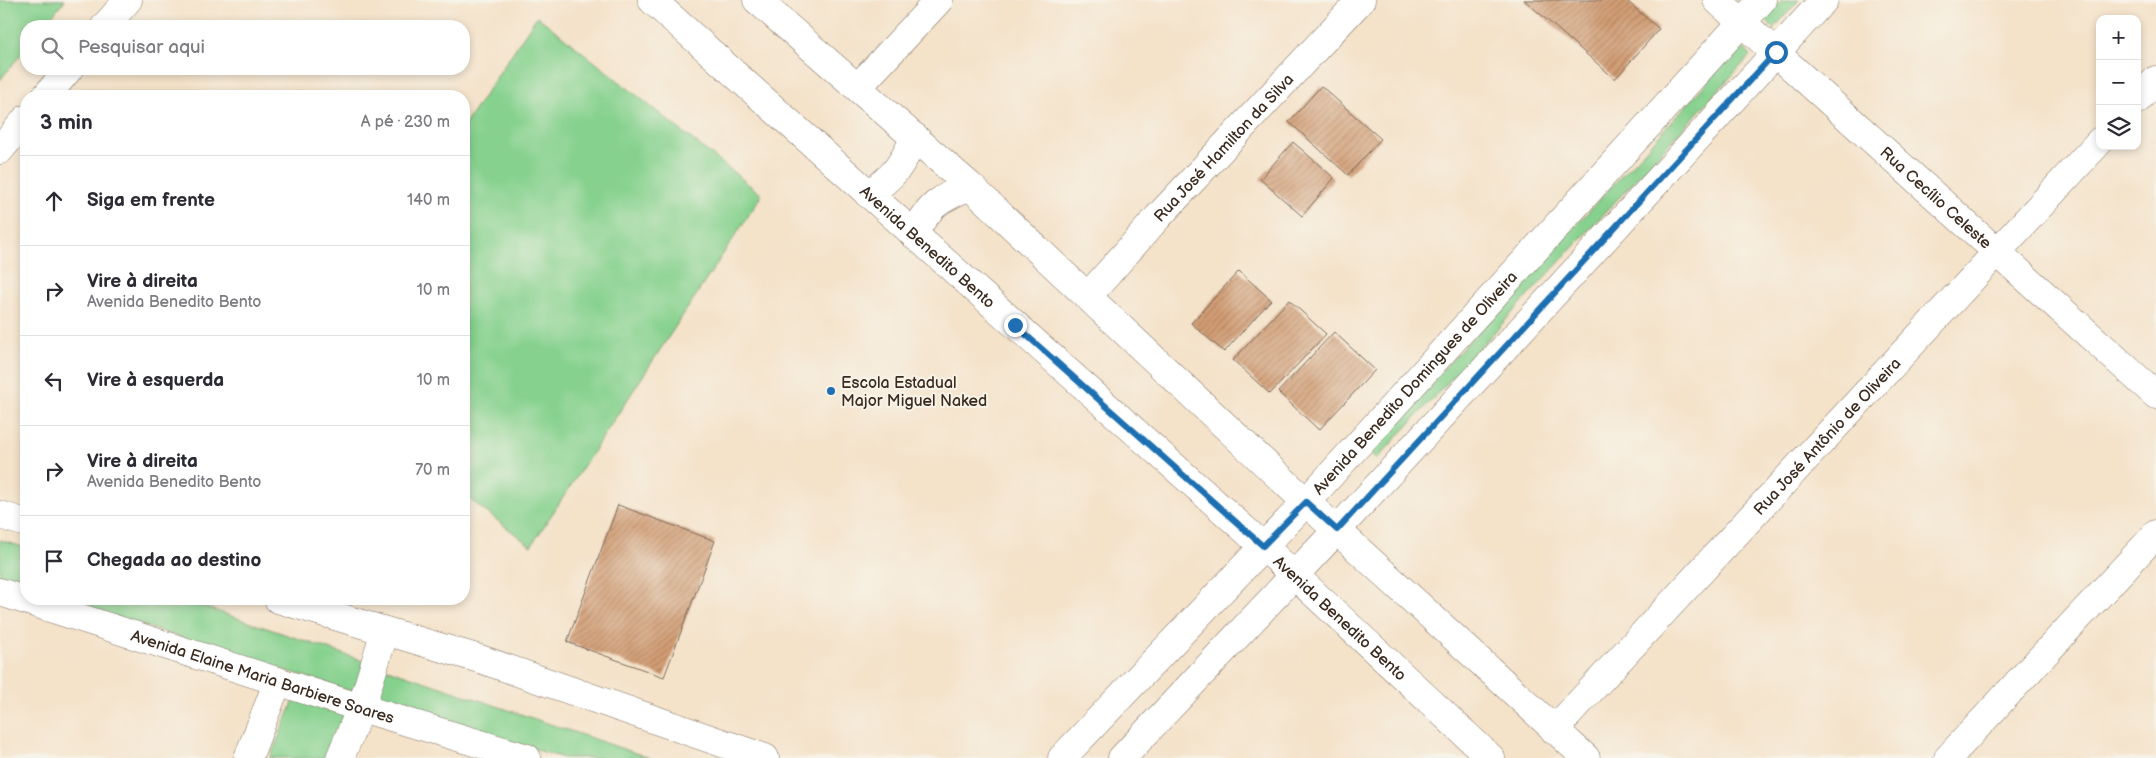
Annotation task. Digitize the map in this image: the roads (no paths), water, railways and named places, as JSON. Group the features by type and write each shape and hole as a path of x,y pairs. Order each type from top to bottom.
{"street":[{"path":"110,20 128,0"},
{"name":"Avenida Benedito Bento","path":"652,0 1263,546 1491,758"},
{"path":"758,0 970,186 1306,502 1586,758"},
{"path":"858,87 940,0"},
{"name":"Rua José Hamilton da Silva","path":"1088,296 1158,217 1362,0"},
{"name":"Rua Cecílio Celeste","path":"1717,0 2156,395"},
{"name":"Avenida Benedito Domingues de Oliveira","path":"1062,758 1306,502 1762,0"},
{"path":"1122,758 1337,530 1824,0"},
{"path":"51,90 64,75"},
{"path":"2141,96 2156,80"},
{"path":"0,150 20,126"},
{"path":"868,194 889,180 903,163 915,137"},
{"name":"Rua José Antônio de Oliveira","path":"1554,730 2096,145"},
{"path":"913,234 925,214 941,198 970,186"},
{"path":"0,516 20,521"},
{"path":"1948,758 2156,534"},
{"name":"Avenida Elaine Maria Barbiere Soares","path":"0,592 20,598"},
{"name":"Avenida Elaine Maria Barbiere Soares","path":"41,605 361,708 527,758"},
{"path":"298,605 483,660 765,758"},
{"path":"340,758 361,708 385,631"},
{"path":"248,758 278,680"}],"place":[{"name":"Escola Estadual Major Miguel Naked","path":"831,391"}]}
